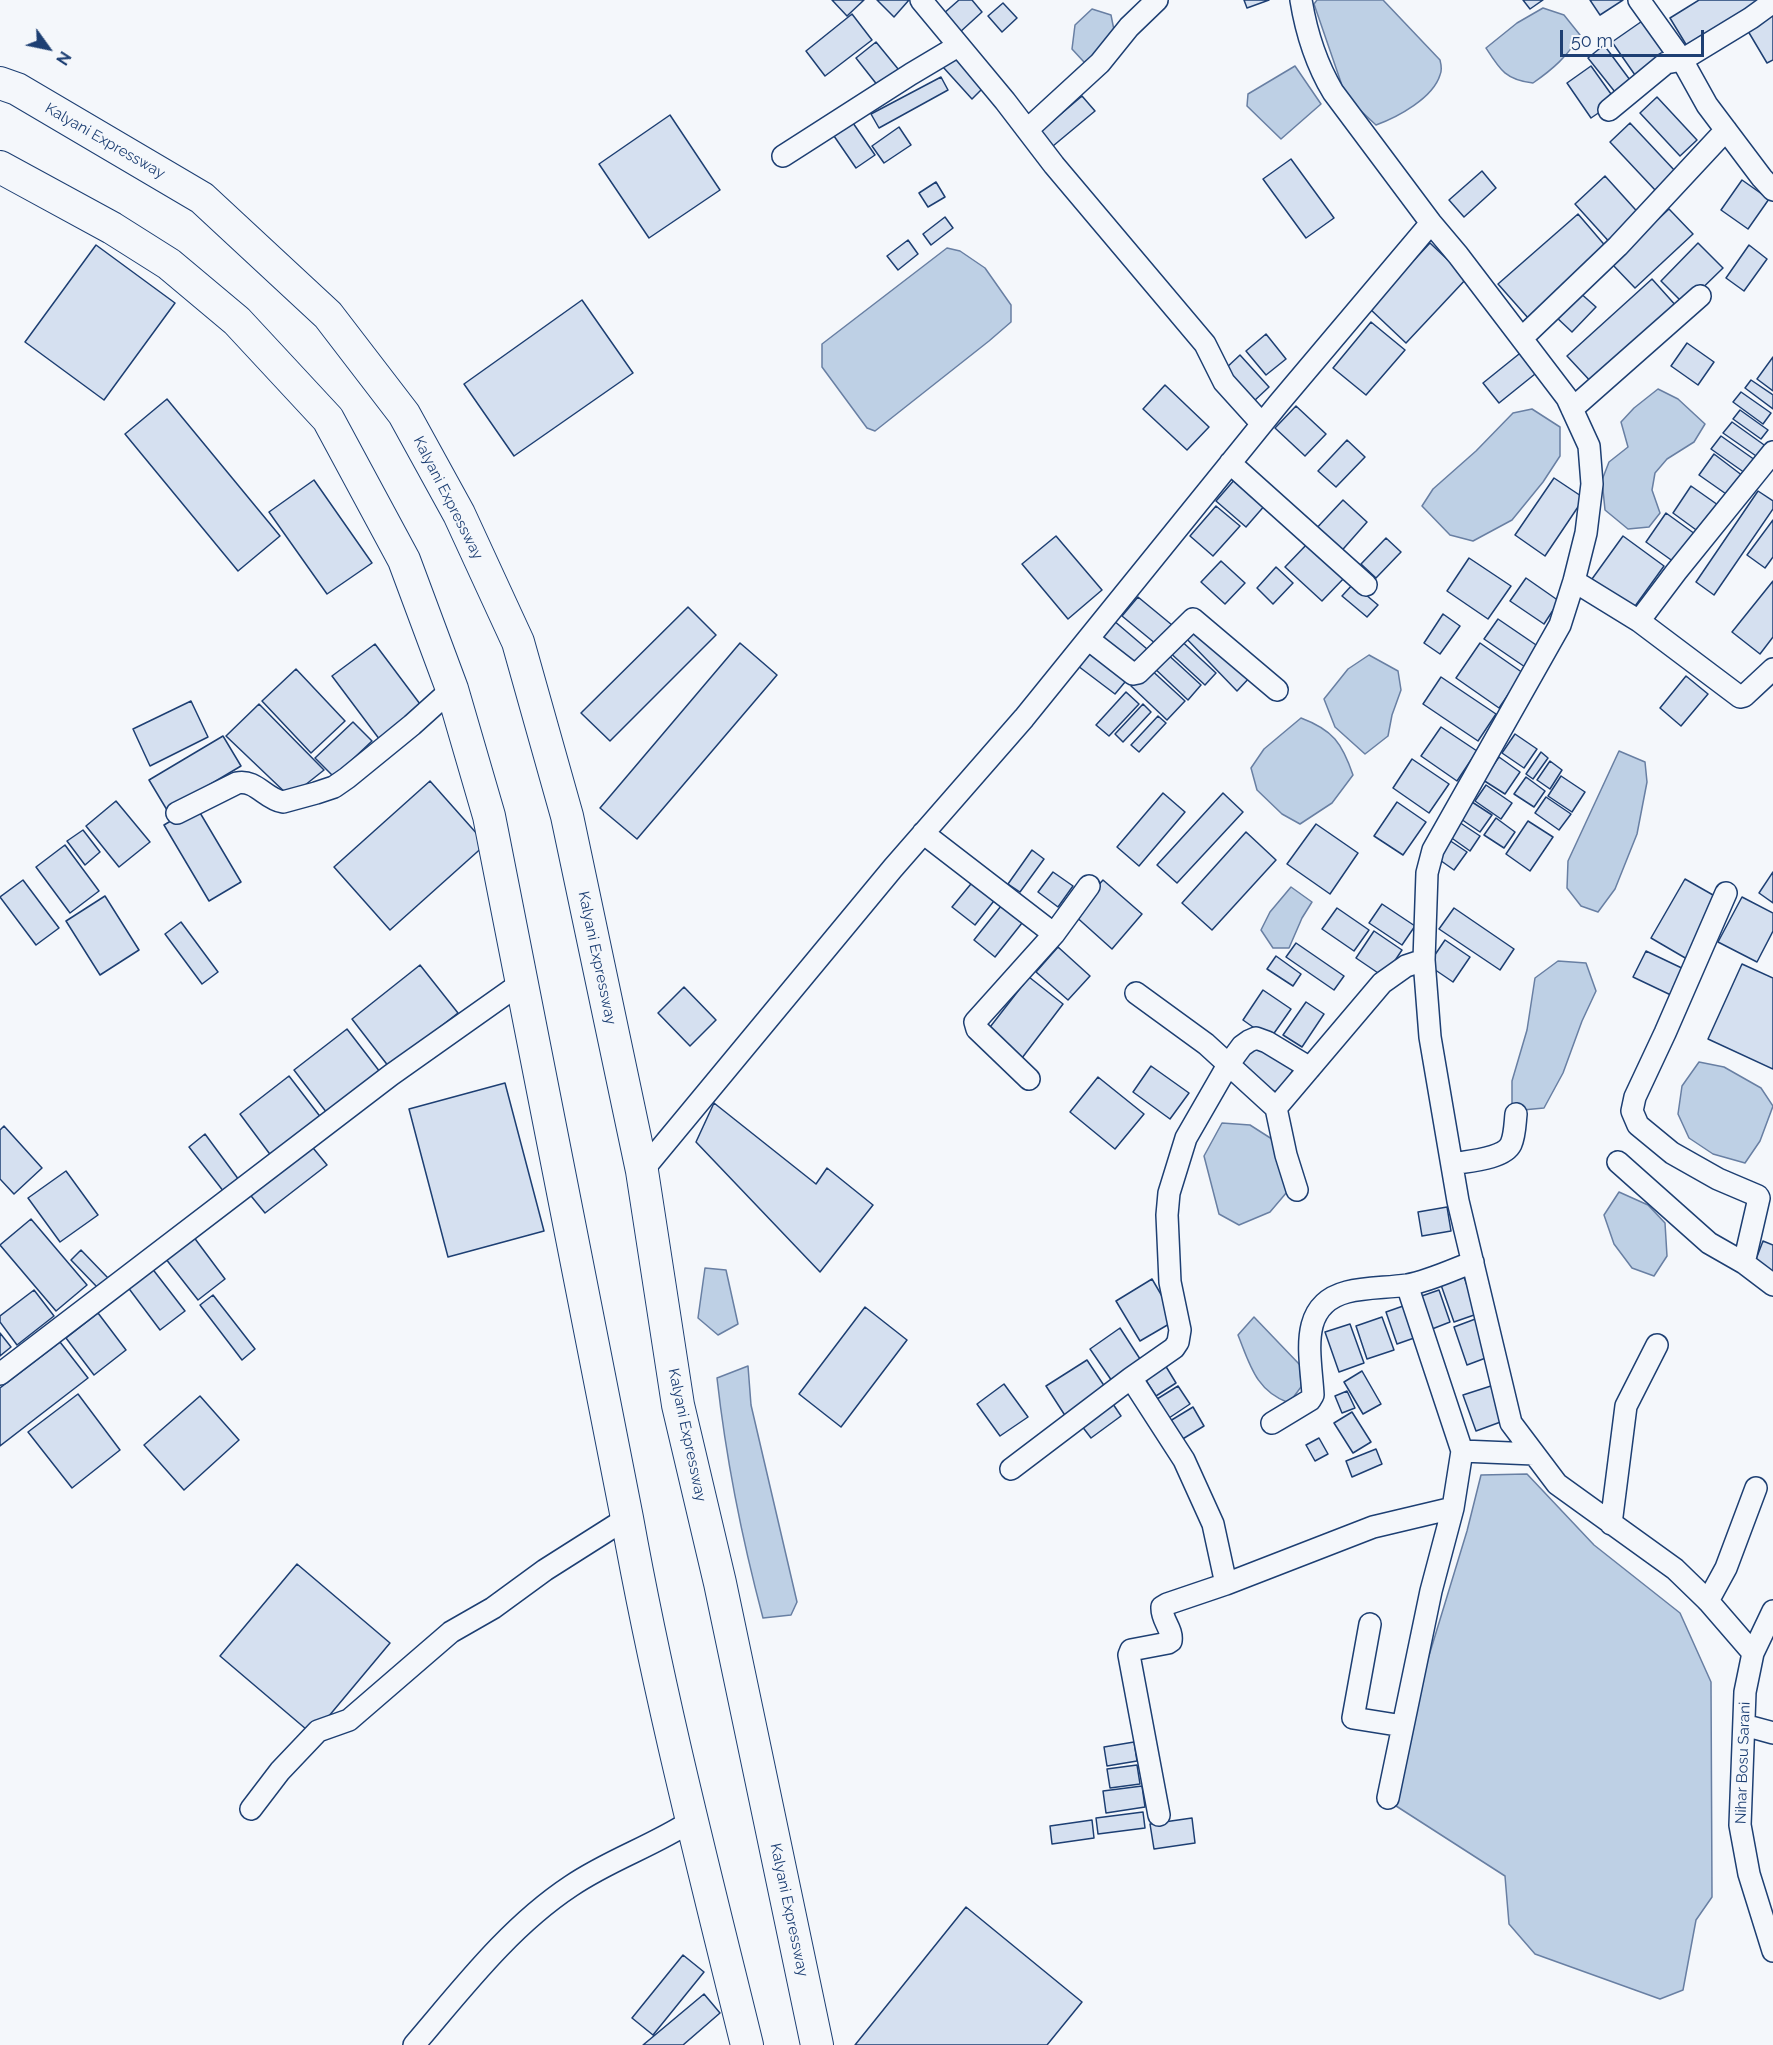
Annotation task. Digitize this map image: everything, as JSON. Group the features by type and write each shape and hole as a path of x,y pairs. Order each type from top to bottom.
{"highway":[{"name":"Kalyani Expressway","path":"0,83 17,89 202,198 328,315 404,414 459,514 518,642 567,816 642,1171 678,1405 720,1583 817,2045"},
{"path":"0,167 112,228 169,264 237,321 328,419 404,560 452,689 489,816 645,1619 691,1821 747,2045"}],"street":[{"path":"921,0 1054,165 1205,344 1224,382 1262,424"},
{"path":"1027,130 1100,63 1129,27 1157,0"},
{"path":"1302,0 1309,34 1326,80 1431,223 1567,398 1589,446 1592,484 1586,533 1560,625 1433,850 1427,873 1424,960 1430,1037 1452,1164 1511,1423 1557,1484 1675,1569 1708,1601 1753,1653"},
{"path":"1639,0 1682,60 1707,105 1773,190"},
{"path":"1610,110 1666,63 1682,60 1773,2"},
{"path":"783,156 958,46"},
{"path":"1522,338 1618,246 1726,130"},
{"path":"642,1171 923,833 1024,718 1262,424 1431,223"},
{"path":"1572,408 1700,297"},
{"path":"1640,621 1676,572 1773,452"},
{"path":"1230,463 1366,585"},
{"path":"1574,581 1640,621 1740,697 1773,669"},
{"path":"1088,639 1133,674 1138,673 1193,619 1277,690"},
{"path":"177,813 244,782 254,785 275,801 283,802 334,787 412,725 452,689"},
{"path":"923,833 1054,934"},
{"path":"1029,1079 977,1029 975,1022 1054,934 1089,886"},
{"path":"1726,893 1635,1096 1632,1111 1638,1125 1672,1153 1718,1179 1766,1197"},
{"path":"1276,1108 1382,983 1406,966 1424,960"},
{"path":"0,1374 408,1063 521,983"},
{"path":"1136,993 1206,1044 1276,1108 1286,1155 1297,1190"},
{"path":"1011,1469 1174,1348 1178,1342 1180,1330 1170,1282 1167,1215 1169,1193 1186,1138 1228,1065 1242,1046 1256,1038 1267,1042 1310,1068"},
{"path":"1452,1164 1493,1156 1507,1149 1512,1140 1516,1114"},
{"path":"1618,1162 1708,1243 1744,1263 1773,1285"},
{"path":"1744,1263 1759,1198 1766,1197"},
{"path":"1272,1423 1304,1406 1313,1395 1309,1335 1315,1315 1325,1302 1347,1292 1407,1285 1473,1262"},
{"path":"1388,1798 1431,1591 1453,1508 1462,1451 1407,1285"},
{"path":"1611,1524 1626,1406 1657,1345"},
{"path":"1131,1378 1184,1460 1213,1524 1226,1584"},
{"path":"1462,1451 1534,1454"},
{"path":"1708,1601 1726,1568 1756,1488"},
{"path":"1159,1815 1130,1652 1171,1641 1172,1635 1162,1613 1162,1607 1373,1527 1453,1508"},
{"path":"251,1809 280,1772 318,1731 350,1720 451,1632 494,1608 545,1570 627,1518"},
{"name":"Nihar Bosu Sarani","path":"1773,1611 1753,1653 1745,1692 1740,1825 1749,1874 1773,1951"},
{"path":"1370,1624 1353,1718 1403,1726"},
{"path":"1744,1725 1773,1733"},
{"path":"414,2045 484,1963 538,1909 612,1861 666,1838 691,1821"}],"water":[{"path":"1317,0 1383,0 1440,60 1441,72 1430,91 1414,106 1376,125 1346,97 1314,4"},
{"path":"1543,8 1564,15 1580,35 1559,62 1547,73 1533,83 1524,82 1505,73 1486,48 1517,23"},
{"path":"1092,9 1111,15 1115,35 1106,55 1084,62 1072,49 1075,25"},
{"path":"1295,66 1321,104 1281,139 1247,106 1248,94"},
{"path":"947,248 960,251 985,268 1011,305 1011,322 875,431 867,428 822,367 822,344"},
{"path":"1658,389 1678,399 1705,424 1694,442 1667,459 1655,473 1652,490 1660,513 1649,527 1628,529 1605,510 1602,480 1609,462 1628,447 1621,422"},
{"path":"1532,409 1560,427 1560,456 1543,482 1512,520 1473,541 1450,535 1422,506 1433,489 1476,451 1513,413"},
{"path":"1369,655 1398,671 1401,690 1392,715 1388,736 1365,754 1335,727 1324,699 1348,669"},
{"path":"1301,718 1321,727 1335,739 1345,754 1353,775 1332,803 1300,824 1282,814 1257,790 1251,768 1264,749"},
{"path":"1619,751 1645,762 1647,782 1637,834 1615,889 1598,912 1581,906 1567,888 1568,861"},
{"path":"1291,887 1312,902 1289,948 1273,948 1261,930 1270,912"},
{"path":"1558,961 1586,963 1596,991 1563,1073 1544,1108 1512,1111 1512,1081 1527,1030 1535,978"},
{"path":"1699,1062 1724,1067 1761,1088 1773,1106 1760,1141 1745,1163 1713,1154 1689,1138 1678,1114 1682,1086"},
{"path":"1222,1123 1250,1125 1275,1141 1287,1192 1270,1212 1239,1225 1219,1214 1204,1156"},
{"path":"1619,1192 1648,1205 1665,1223 1667,1256 1654,1276 1632,1268 1614,1244 1604,1215"},
{"path":"705,1268 726,1270 738,1324 718,1335 698,1318"},
{"path":"1254,1317 1300,1365 1301,1387 1289,1403 1269,1392 1256,1376 1246,1357 1238,1335"},
{"path":"748,1366 751,1405 797,1602 791,1615 763,1618 748,1559 730,1469 717,1378"},
{"path":"1527,1474 1594,1545 1680,1613 1711,1682 1712,1897 1696,1920 1683,1990 1660,1999 1535,1954 1509,1924 1505,1876 1393,1804 1417,1695 1467,1531 1481,1475"}],"building":[{"path":"832,0 864,0 847,16"},
{"path":"877,0 909,0 894,17"},
{"path":"959,0 972,0 982,12 959,33 943,14"},
{"path":"1244,0 1269,0 1247,8"},
{"path":"1523,0 1543,0 1530,9"},
{"path":"1590,0 1623,0 1600,15"},
{"path":"1699,0 1760,0 1690,51 1670,18"},
{"path":"1003,3 1017,18 1002,32 988,16"},
{"path":"1773,10 1773,60 1767,63 1745,26"},
{"path":"852,14 872,40 825,76 806,51"},
{"path":"1648,17 1670,51 1635,75 1612,42"},
{"path":"876,42 903,75 882,91 856,58"},
{"path":"1604,45 1630,80 1615,92 1588,58"},
{"path":"960,54 986,85 972,99 943,67"},
{"path":"1591,66 1616,101 1591,118 1567,83"},
{"path":"941,77 948,90 879,128 871,114"},
{"path":"1082,96 1095,111 1053,146 1041,131"},
{"path":"1657,97 1697,140 1680,156 1640,113"},
{"path":"670,115 720,190 649,238 599,164"},
{"path":"853,123 875,155 856,168 834,136"},
{"path":"1630,123 1676,172 1656,191 1610,142"},
{"path":"899,127 911,145 884,163 872,146"},
{"path":"1291,159 1334,218 1306,238 1263,179"},
{"path":"1482,171 1496,188 1464,217 1449,200"},
{"path":"1605,176 1643,218 1613,246 1575,204"},
{"path":"1742,180 1769,199 1748,229 1721,210"},
{"path":"936,182 945,197 928,207 919,193"},
{"path":"1669,209 1693,234 1635,288 1611,263"},
{"path":"1578,214 1608,249 1529,319 1498,284"},
{"path":"945,217 953,228 931,245 923,234"},
{"path":"908,240 918,254 898,270 887,256"},
{"path":"1430,243 1467,278 1406,343 1369,308"},
{"path":"1698,243 1723,268 1685,305 1661,281"},
{"path":"96,245 175,303 104,400 25,342"},
{"path":"1749,245 1767,259 1744,291 1726,278"},
{"path":"1652,279 1678,308 1594,385 1567,356"},
{"path":"1578,291 1596,307 1572,332 1555,316"},
{"path":"582,300 633,373 514,456 464,384"},
{"path":"1371,322 1405,350 1366,395 1333,368"},
{"path":"1266,334 1286,359 1266,375 1246,351"},
{"path":"1687,343 1714,362 1698,385 1671,366"},
{"path":"1524,350 1540,370 1499,403 1483,383"},
{"path":"1240,355 1269,387 1254,401 1225,369"},
{"path":"1773,357 1773,391 1757,379"},
{"path":"1751,380 1773,395 1773,409 1745,388"},
{"path":"1165,385 1209,427 1187,450 1143,409"},
{"path":"1741,392 1771,413 1763,424 1733,402"},
{"path":"167,399 280,536 238,571 125,434"},
{"path":"1296,406 1326,434 1305,456 1275,428"},
{"path":"1740,410 1768,430 1761,439 1733,419"},
{"path":"1732,422 1767,447 1759,458 1723,433"},
{"path":"1721,436 1755,460 1745,473 1711,449"},
{"path":"1347,440 1365,457 1336,487 1318,471"},
{"path":"1714,454 1743,476 1729,496 1699,475"},
{"path":"1236,478 1266,504 1246,527 1216,501"},
{"path":"1554,478 1584,498 1545,556 1515,535"},
{"path":"314,480 372,563 327,594 269,512"},
{"path":"1691,486 1718,505 1699,532 1673,513"},
{"path":"1758,491 1773,501 1773,509 1714,595 1696,582"},
{"path":"1343,500 1367,522 1337,556 1312,533"},
{"path":"1216,506 1240,526 1213,556 1190,536"},
{"path":"1666,513 1695,534 1674,562 1646,542"},
{"path":"1773,520 1773,557 1765,568 1747,555"},
{"path":"1056,536 1102,590 1068,619 1022,564"},
{"path":"1623,536 1664,566 1633,609 1592,579"},
{"path":"1386,538 1401,552 1376,578 1361,564"},
{"path":"1309,542 1346,576 1322,601 1285,567"},
{"path":"1469,558 1511,586 1488,619 1447,591"},
{"path":"1221,561 1245,583 1225,604 1201,582"},
{"path":"1276,567 1293,583 1273,604 1257,588"},
{"path":"1526,578 1559,601 1544,624 1510,601"},
{"path":"1773,581 1773,637 1760,654 1732,632"},
{"path":"1353,584 1378,605 1367,617 1342,596"},
{"path":"1138,597 1172,625 1156,644 1122,616"},
{"path":"688,607 716,635 610,741 581,713"},
{"path":"1443,614 1460,626 1440,654 1424,643"},
{"path":"1498,619 1542,649 1528,669 1484,639"},
{"path":"1113,620 1147,649 1132,667 1098,638"},
{"path":"1191,621 1251,676 1237,691 1182,634"},
{"path":"1176,636 1216,673 1205,685 1165,648"},
{"path":"740,643 777,675 637,839 600,808"},
{"path":"1480,643 1523,673 1499,708 1456,678"},
{"path":"375,644 423,708 380,740 332,676"},
{"path":"1092,647 1130,676 1115,694 1078,666"},
{"path":"1164,651 1201,685 1188,700 1151,665"},
{"path":"1148,667 1185,701 1167,720 1131,686"},
{"path":"296,669 345,721 311,753 262,701"},
{"path":"1686,676 1708,694 1681,726 1660,708"},
{"path":"1441,677 1496,714 1478,741 1423,704"},
{"path":"1126,692 1139,704 1109,736 1096,725"},
{"path":"191,701 208,737 150,766 133,729"},
{"path":"259,704 324,770 290,797 226,736"},
{"path":"1143,704 1151,712 1123,742 1115,734"},
{"path":"1158,716 1166,723 1139,752 1131,745"},
{"path":"353,722 372,741 334,777 315,758"},
{"path":"1441,727 1477,751 1457,781 1421,756"},
{"path":"1515,734 1537,749 1524,768 1502,753"},
{"path":"223,736 241,766 167,810 149,780"},
{"path":"1541,752 1548,758 1533,779 1526,774"},
{"path":"1499,757 1520,772 1505,794 1483,780"},
{"path":"1412,759 1449,784 1429,813 1393,788"},
{"path":"1550,761 1562,770 1550,789 1537,780"},
{"path":"1561,776 1585,792 1572,812 1548,796"},
{"path":"1526,777 1545,791 1534,807 1514,794"},
{"path":"430,781 486,844 390,930 334,867"},
{"path":"1486,785 1512,803 1501,819 1475,801"},
{"path":"1163,793 1185,812 1139,866 1117,847"},
{"path":"1223,793 1243,812 1177,883 1157,865"},
{"path":"1546,797 1571,814 1559,830 1535,813"},
{"path":"1469,800 1492,815 1480,832 1458,817"},
{"path":"116,801 150,842 119,867 86,826"},
{"path":"1397,802 1426,822 1403,855 1374,836"},
{"path":"196,806 241,882 209,901 164,825"},
{"path":"1496,818 1515,832 1504,848 1484,835"},
{"path":"1456,820 1480,836 1470,851 1446,834"},
{"path":"1528,821 1553,837 1530,871 1506,854"},
{"path":"1316,824 1358,853 1330,894 1287,864"},
{"path":"83,830 100,852 85,865 67,841"},
{"path":"1246,832 1276,860 1212,930 1182,903"},
{"path":"1449,840 1467,852 1454,870 1437,858"},
{"path":"65,845 99,891 70,913 36,867"},
{"path":"1032,850 1044,859 1020,892 1008,884"},
{"path":"1053,872 1073,886 1058,907 1038,892"},
{"path":"1773,872 1773,903 1759,893"},
{"path":"975,879 997,897 975,925 952,907"},
{"path":"1685,879 1720,899 1687,959 1651,938"},
{"path":"23,880 59,928 36,945 0,897"},
{"path":"1103,880 1142,914 1112,949 1073,914"},
{"path":"105,896 139,950 100,975 66,921"},
{"path":"1742,897 1773,913 1773,931 1757,962 1718,942"},
{"path":"1005,901 1026,918 995,957 974,940"},
{"path":"1382,904 1415,926 1402,945 1369,923"},
{"path":"1337,908 1369,930 1354,951 1322,929"},
{"path":"1454,908 1514,949 1500,970 1439,929"},
{"path":"181,922 218,972 202,984 165,934"},
{"path":"1374,931 1402,950 1384,977 1356,958"},
{"path":"1445,940 1470,957 1453,982 1428,965"},
{"path":"1296,943 1344,976 1334,990 1286,957"},
{"path":"1058,947 1090,976 1068,1000 1036,972"},
{"path":"1646,951 1688,971 1675,997 1633,977"},
{"path":"1276,956 1301,974 1293,986 1267,969"},
{"path":"1742,964 1773,978 1773,1069 1708,1039"},
{"path":"420,965 458,1013 389,1067 352,1019"},
{"path":"1029,977 1063,1004 1022,1058 987,1031"},
{"path":"684,987 716,1020 690,1046 658,1013"},
{"path":"1263,990 1291,1009 1270,1039 1243,1020"},
{"path":"1306,1002 1324,1014 1302,1047 1283,1035"},
{"path":"347,1029 380,1072 327,1113 294,1070"},
{"path":"1254,1042 1294,1069 1277,1093 1237,1066"},
{"path":"1151,1066 1189,1093 1170,1119 1133,1092"},
{"path":"289,1076 322,1119 272,1157 240,1114"},
{"path":"1098,1077 1144,1114 1115,1149 1070,1112"},
{"path":"505,1083 544,1231 448,1257 409,1109"},
{"path":"714,1103 816,1184 827,1168 873,1205 820,1272 696,1142"},
{"path":"4,1126 42,1168 14,1194 0,1179 0,1130"},
{"path":"205,1134 239,1180 224,1192 189,1147"},
{"path":"309,1143 327,1165 265,1213 247,1191"},
{"path":"66,1171 98,1215 60,1242 28,1198"},
{"path":"1447,1207 1451,1231 1422,1236 1418,1212"},
{"path":"31,1219 87,1285 56,1311 0,1245"},
{"path":"190,1232 225,1279 198,1300 162,1254"},
{"path":"1763,1241 1773,1245 1773,1275 1753,1267"},
{"path":"81,1250 108,1278 98,1288 71,1260"},
{"path":"151,1267 185,1311 160,1330 127,1286"},
{"path":"1463,1274 1477,1314 1454,1322 1440,1282"},
{"path":"1152,1279 1176,1320 1140,1341 1116,1301"},
{"path":"34,1290 54,1316 17,1345 0,1322 0,1316"},
{"path":"1439,1290 1450,1322 1427,1331 1416,1298"},
{"path":"213,1295 255,1349 242,1360 200,1305"},
{"path":"1406,1305 1417,1337 1397,1344 1386,1312"},
{"path":"865,1307 907,1340 841,1427 799,1394"},
{"path":"98,1313 126,1350 94,1375 66,1338"},
{"path":"1382,1317 1394,1350 1367,1359 1356,1326"},
{"path":"1478,1318 1491,1356 1467,1365 1454,1327"},
{"path":"1350,1324 1364,1363 1339,1372 1325,1332"},
{"path":"1120,1328 1142,1362 1112,1381 1090,1349"},
{"path":"0,1333 11,1347 0,1356"},
{"path":"60,1342 88,1378 0,1446 0,1388"},
{"path":"1087,1360 1107,1390 1066,1417 1046,1386"},
{"path":"1162,1360 1176,1383 1156,1396 1142,1374"},
{"path":"1362,1371 1381,1404 1363,1414 1344,1382"},
{"path":"1004,1384 1028,1417 1000,1436 977,1404"},
{"path":"1494,1385 1506,1420 1476,1431 1463,1395"},
{"path":"1178,1386 1190,1404 1169,1418 1157,1399"},
{"path":"1347,1391 1355,1408 1342,1413 1335,1396"},
{"path":"78,1394 120,1450 72,1488 28,1432"},
{"path":"200,1396 239,1440 184,1490 144,1445"},
{"path":"1109,1398 1121,1416 1091,1438 1078,1421"},
{"path":"1193,1407 1204,1426 1181,1440 1170,1421"},
{"path":"1352,1412 1371,1442 1353,1453 1334,1423"},
{"path":"1319,1438 1328,1454 1315,1461 1306,1445"},
{"path":"1376,1449 1382,1464 1352,1477 1346,1461"},
{"path":"297,1564 390,1643 313,1735 220,1656"},
{"path":"1134,1742 1137,1761 1107,1766 1104,1747"},
{"path":"1137,1765 1140,1784 1110,1788 1107,1769"},
{"path":"1142,1786 1145,1807 1106,1813 1103,1791"},
{"path":"1143,1812 1145,1828 1098,1834 1096,1818"},
{"path":"1192,1818 1195,1843 1154,1849 1150,1824"},
{"path":"1092,1820 1094,1838 1052,1844 1050,1826"},
{"path":"966,1907 1082,2002 1047,2045 855,2045"},
{"path":"683,1955 704,1972 653,2035 632,2018"},
{"path":"704,1994 720,2013 683,2045 643,2045"}]}
